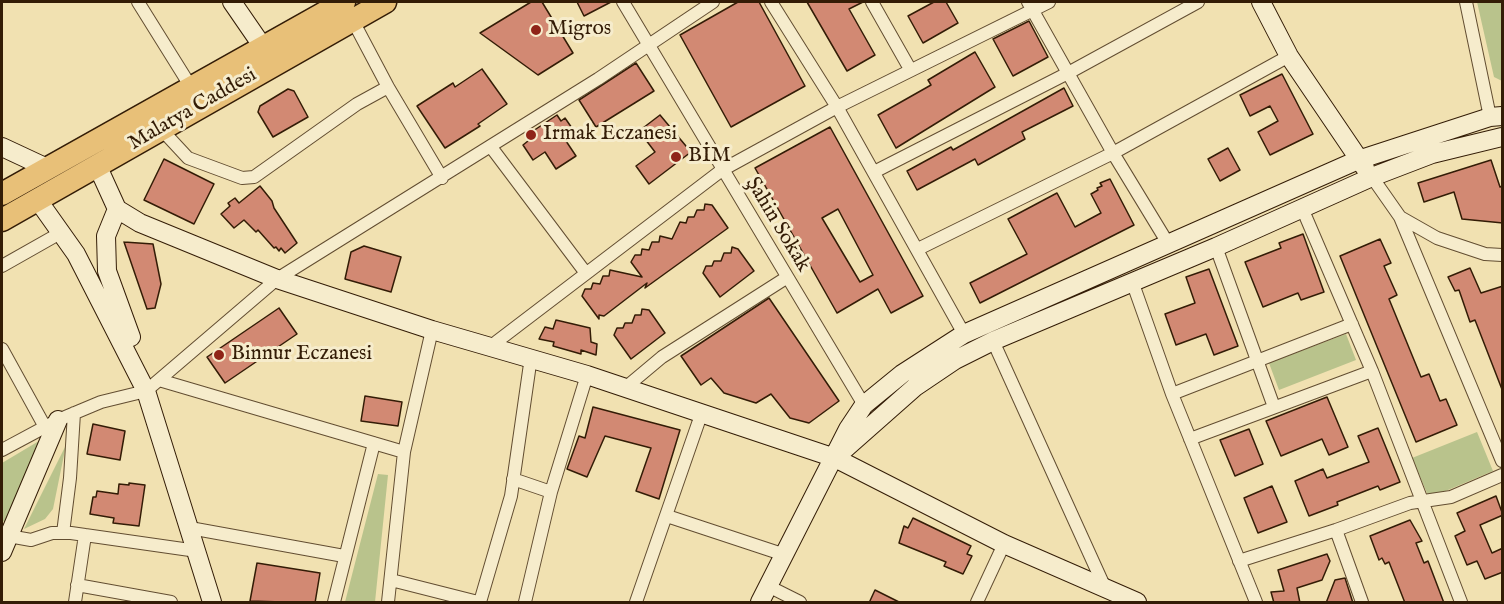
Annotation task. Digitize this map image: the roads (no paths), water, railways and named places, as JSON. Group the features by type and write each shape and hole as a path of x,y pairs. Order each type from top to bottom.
{"highway":[{"name":"Malatya Caddesi","path":"2,194 263,47 348,10 385,2"},
{"name":"Malatya Caddesi","path":"2,220 161,129 348,10"}],"main road":[{"path":"232,2 263,47"},
{"path":"1262,2 1289,56 1358,160 1372,177"},
{"path":"760,603 782,554 835,458 848,429 864,405 902,374 964,334 1358,160 1496,116"},
{"path":"835,458 915,387 955,360 993,341 1216,247 1372,177 1432,154 1503,137"},
{"path":"2,147 47,168"},
{"path":"97,165 117,209 140,223 277,279 432,330 531,357 835,458 1004,544 1137,603"},
{"path":"36,199 62,232 115,327 152,385"},
{"path":"117,209 106,236 107,271 140,361 152,385 212,603"},
{"path":"4,541 59,420"}],"street":[{"path":"138,2 191,87"},
{"name":"Şahin Sokak","path":"623,2 864,405"},
{"path":"2,450 59,420 152,385 277,279 491,147 648,47 713,2"},
{"path":"771,2 837,106 964,334"},
{"path":"872,2 910,69"},
{"path":"491,346 585,272 722,170 837,106 1030,6 1049,2"},
{"path":"874,172 1070,72 1198,2"},
{"path":"1466,2 1496,116"},
{"path":"1030,6 1070,72 1113,153 1169,245"},
{"path":"348,10 388,87 442,178"},
{"path":"918,249 1113,153 1289,56"},
{"path":"161,129 188,158 242,178 254,177 357,104 388,87"},
{"path":"491,147 585,272"},
{"path":"1372,177 1400,218 1503,461"},
{"path":"1302,208 1372,371 1461,603"},
{"path":"1400,218 1437,238 1485,254 1503,255"},
{"path":"2,266 62,232"},
{"path":"1216,247 1274,407"},
{"path":"625,388 662,357 786,278"},
{"path":"1132,281 1172,394 1256,603"},
{"path":"1172,394 1352,324"},
{"path":"388,603 404,452 432,330"},
{"path":"993,341 1105,588"},
{"path":"2,349 59,420 63,533"},
{"path":"391,580 479,603 513,479 531,357"},
{"path":"1190,439 1372,371"},
{"path":"525,603 551,492 587,375"},
{"path":"152,385 404,452"},
{"path":"636,603 702,412"},
{"path":"334,603 374,444"},
{"path":"1239,561 1336,531 1420,500 1451,498 1503,475"},
{"path":"513,479 551,492"},
{"path":"667,516 782,554"},
{"path":"190,528 344,556"},
{"path":"1336,531 1362,603"},
{"path":"4,541 31,540 52,533 63,533 197,551"},
{"path":"75,603 85,535"},
{"path":"977,603 1004,544"},
{"path":"77,585 171,603"},
{"path":"768,586 800,603"}],"place":[{"name":"Migros","path":"536,30"},
{"name":"Irmak Eczanesi","path":"531,135"},
{"name":"BİM","path":"676,157"},
{"name":"Binnur Eczanesi","path":"219,355"}]}
